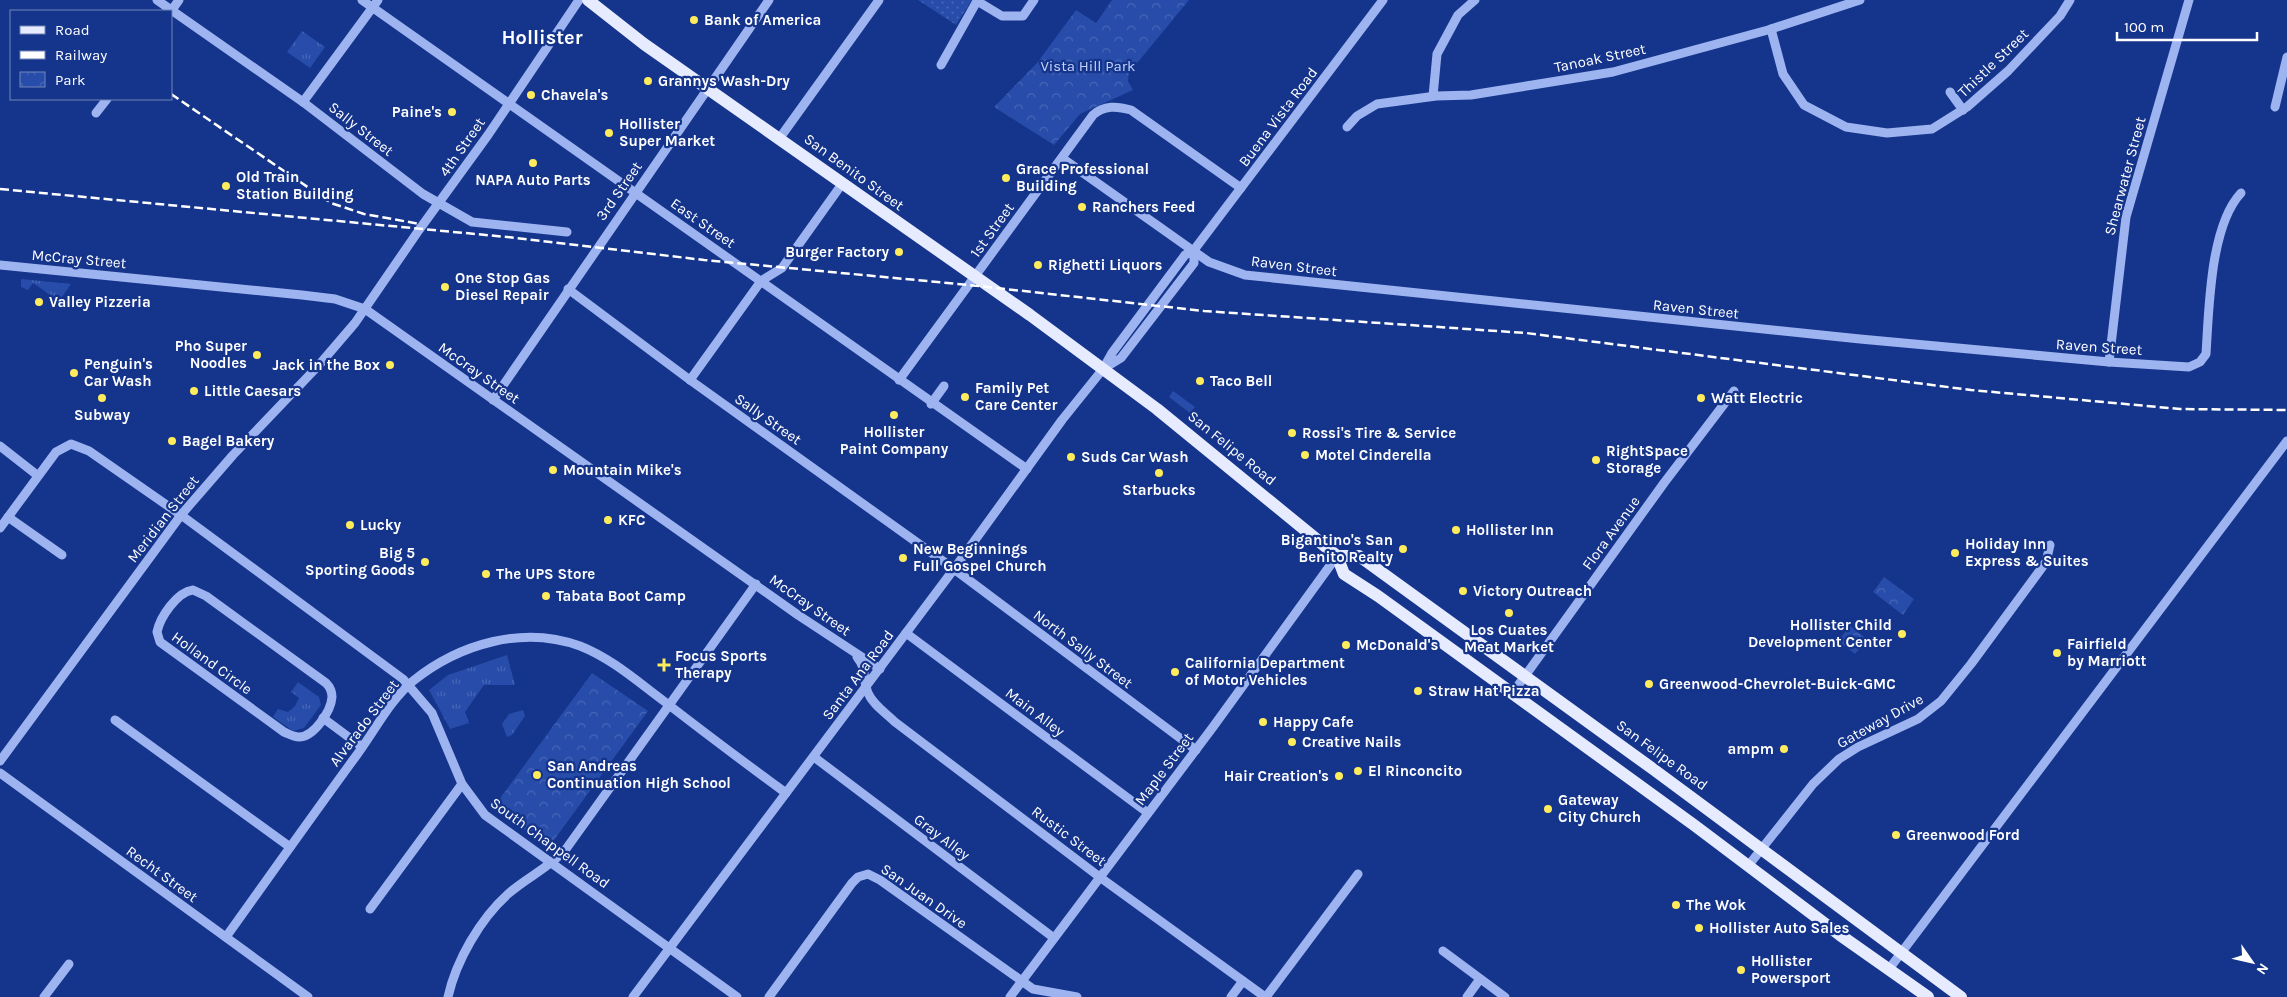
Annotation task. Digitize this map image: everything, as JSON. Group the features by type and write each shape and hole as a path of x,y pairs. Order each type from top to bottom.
{"main road":[{"name":"San Benito Street","path":"588,0 644,44 1103,369"},
{"name":"San Felipe Road","path":"1103,369 1162,413 1337,556 1344,574 1378,596 1928,997"},
{"name":"San Felipe Road","path":"1337,556 1359,556 1762,849 1961,997"}],"street":[{"name":"Sally Street","path":"157,0 170,10"},
{"name":"East Street","path":"362,0 375,4 635,193 1027,470"},
{"name":"4th Street","path":"365,309 510,103 579,0"},
{"name":"3rd Street","path":"493,400 769,0"},
{"path":"779,139 880,0"},
{"path":"941,65 977,0 1002,16 1023,16 1034,0"},
{"name":"Buena Vista Road","path":"1103,369 1112,353 1185,255 1194,250 1383,0"},
{"path":"1433,96 1437,54 1458,15 1475,0"},
{"name":"Tanoak Street","path":"1347,127 1357,116 1376,104 1433,96 1471,95 1613,72 1771,29 1840,3 1860,0"},
{"name":"Thistle Street","path":"1771,29 1783,74 1804,105 1846,127 1887,133 1932,129 1963,110 2008,71 2060,16 2070,0"},
{"name":"Shearwater Street","path":"2109,362 2126,217 2189,0"},
{"path":"303,102 375,4"},
{"name":"Sally Street","path":"172,12 303,102 423,194 439,204 472,222 567,232"},
{"path":"2275,107 2287,57"},
{"path":"1950,92 1963,110"},
{"path":"96,113 106,100"},
{"name":"1st Street","path":"899,380 1098,110 1115,107 1130,110 1141,116 1241,188"},
{"name":"Raven Street","path":"1062,158 1209,262 1245,275 1698,323 2109,362 2190,367 2200,362 2206,354 2214,265 2221,230 2232,203 2241,193"},
{"path":"690,380 761,281 782,268 842,184"},
{"name":"McCray Street","path":"0,265 302,295 335,299 365,309 880,669"},
{"name":"Sally Street","path":"568,289 690,380 954,569"},
{"name":"Meridian Street","path":"0,761 181,515 233,455 334,349 365,309"},
{"name":"Santa Ana Road","path":"633,997 880,669 1062,420 1103,369"},
{"path":"932,404 944,386"},
{"name":"Flora Avenue","path":"1512,694 1664,483 1734,391"},
{"path":"1889,969 2287,441"},
{"name":"South Chappell Road","path":"0,528 56,452 71,444 89,451 181,515 409,685 432,713 462,784 485,815 737,997"},
{"path":"0,446 38,475"},
{"path":"8,517 62,555"},
{"name":"Gateway Drive","path":"1748,866 1813,784 1840,760 1858,747 1918,719 1941,701 1972,664 2046,562 2050,545"},
{"name":"Maple Street","path":"1010,997 1196,750 1337,556"},
{"name":"North Sally Street","path":"954,569 1196,750"},
{"path":"448,997 459,965 486,920 507,894 552,864 566,849 756,584"},
{"name":"Holland Circle","path":"193,590 206,596 326,683 330,688 332,699 323,718 305,735 292,736 284,732 160,642 157,632 162,619 175,601 186,592 193,590"},
{"name":"Main Alley","path":"906,633 1148,813"},
{"name":"Alvarado Street","path":"226,937 362,747 409,685 448,658 493,641 530,637 567,642 594,652 628,674 786,793"},
{"path":"850,649 863,665 866,687"},
{"name":"Rustic Street","path":"866,687 875,704 895,722 1100,878 1265,997"},
{"path":"323,718 362,747"},
{"path":"115,720 290,847"},
{"name":"Gray Alley","path":"814,757 1054,938"},
{"name":"Recht Street","path":"0,773 308,997"},
{"path":"370,909 462,784"},
{"name":"San Juan Drive","path":"769,997 852,883 858,877 868,874 880,880 1021,982"},
{"path":"1265,997 1358,874"},
{"path":"1443,952 1505,997"},
{"path":"44,997 69,964"},
{"path":"1467,997 1480,979"},
{"path":"1231,997 1243,981"},
{"path":"1021,982 1033,990 1044,993 1077,997"}],"green space":[{"path":"918,0 972,0 956,25"},
{"name":"Vista Hill Park","path":"1112,0 1189,0 1129,73 1128,81 1133,90 1080,114 1054,145 994,107 1037,63 1076,10 1096,23"},
{"path":"302,31 325,47 310,68 287,52"},
{"path":"21,279 71,284 59,301 33,283 28,290 21,287"},
{"path":"1173,391 1195,407 1190,413 1169,397"},
{"path":"1884,577 1914,599 1903,615 1873,592"},
{"path":"1850,626 1867,639 1855,654 1838,641"},
{"path":"507,655 515,685 484,685 465,712 469,723 450,729 429,690 448,675"},
{"path":"592,673 648,711 549,847 493,808"},
{"path":"298,682 319,697 321,705 304,728 293,731 273,717 278,709 288,712 295,706 299,698 291,692"},
{"path":"523,710 525,716 512,735 507,737 502,724 509,714"}],"railway":[{"path":"172,95 331,203 364,214 420,224"},
{"path":"0,189 507,237 704,260 969,285 1204,311 1526,333 1971,390 2180,409 2287,410"}],"place":[{"name":"Bank of America","path":"694,20"},
{"name":"Grannys Wash-Dry","path":"648,81"},
{"name":"Chavela's","path":"531,95"},
{"name":"Paine's","path":"452,112"},
{"name":"Hollister Super Market","path":"609,133"},
{"name":"NAPA Auto Parts","path":"533,163"},
{"name":"Grace Professional Building","path":"1006,178"},
{"name":"Old Train Station Building","path":"226,186"},
{"name":"Ranchers Feed","path":"1082,207"},
{"name":"Burger Factory","path":"899,252"},
{"name":"Righetti Liquors","path":"1038,265"},
{"name":"One Stop Gas Diesel Repair","path":"445,287"},
{"name":"Valley Pizzeria","path":"39,302"},
{"name":"Pho Super Noodles","path":"257,355"},
{"name":"Jack in the Box","path":"390,365"},
{"name":"Penguin's Car Wash","path":"74,373"},
{"name":"Taco Bell","path":"1200,381"},
{"name":"Little Caesars","path":"194,391"},
{"name":"Family Pet Care Center","path":"965,397"},
{"name":"Subway","path":"102,398"},
{"name":"Watt Electric","path":"1701,398"},
{"name":"Hollister Paint Company","path":"894,415"},
{"name":"Rossi's Tire & Service","path":"1292,433"},
{"name":"Bagel Bakery","path":"172,441"},
{"name":"Motel Cinderella","path":"1305,455"},
{"name":"Suds Car Wash","path":"1071,457"},
{"name":"RightSpace Storage","path":"1596,460"},
{"name":"Mountain Mike's","path":"553,470"},
{"name":"Starbucks","path":"1159,473"},
{"name":"KFC","path":"608,520"},
{"name":"Lucky","path":"350,525"},
{"name":"Hollister Inn","path":"1456,530"},
{"name":"Bigantino's San Benito Realty","path":"1403,549"},
{"name":"Holiday Inn Express & Suites","path":"1955,553"},
{"name":"New Beginnings Full Gospel Church","path":"903,558"},
{"name":"Big 5 Sporting Goods","path":"425,562"},
{"name":"The UPS Store","path":"486,574"},
{"name":"Victory Outreach","path":"1463,591"},
{"name":"Tabata Boot Camp","path":"546,596"},
{"name":"Los Cuates Meat Market","path":"1509,613"},
{"name":"Hollister Child Development Center","path":"1902,634"},
{"name":"McDonald's","path":"1346,645"},
{"name":"Fairfield by Marriott","path":"2057,653"},
{"name":"Focus Sports Therapy","path":"664,665"},
{"name":"California Department of Motor Vehicles","path":"1175,672"},
{"name":"Greenwood-Chevrolet-Buick-GMC","path":"1649,684"},
{"name":"Straw Hat Pizza","path":"1418,691"},
{"name":"Happy Cafe","path":"1263,722"},
{"name":"Creative Nails","path":"1292,742"},
{"name":"ampm","path":"1784,749"},
{"name":"El Rinconcito","path":"1358,771"},
{"name":"San Andreas Continuation High School","path":"537,775"},
{"name":"Hair Creation's","path":"1339,776"},
{"name":"Gateway City Church","path":"1548,809"},
{"name":"Greenwood Ford","path":"1896,835"},
{"name":"The Wok","path":"1676,905"},
{"name":"Hollister Auto Sales","path":"1699,928"},
{"name":"Hollister Powersport","path":"1741,970"}],"district":[{"name":"Hollister","path":"542,37"}]}
